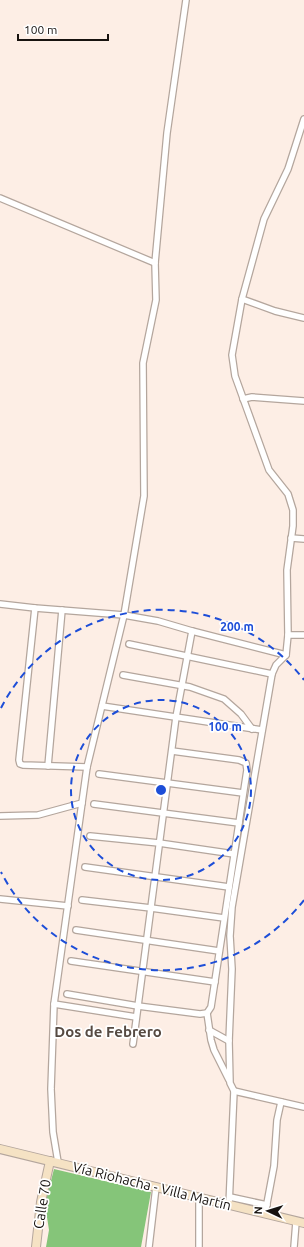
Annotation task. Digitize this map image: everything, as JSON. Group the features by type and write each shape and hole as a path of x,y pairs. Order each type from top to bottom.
{"main road":[{"name":"Vía Riohacha - Villa Martín","path":"0,1149 58,1162 199,1198 230,1201 265,1214 300,1222"},
{"name":"Calle 70","path":"36,1247 41,1202 50,1161"}],"street":[{"path":"58,1162 51,1089 54,1004 87,767 124,615 144,496 143,363 156,300 155,263 167,133 186,0"},
{"path":"230,1083 229,1041 232,969 230,936 232,907 272,674 276,665 286,655 288,635 287,570 294,526 293,510 288,494 269,470 235,376 232,355 242,299 264,218 288,169 304,119"},
{"path":"0,198 155,263"},
{"path":"242,299 274,311 304,318"},
{"path":"243,399 252,397 304,401"},
{"path":"291,538 304,539"},
{"path":"0,604 124,615 158,621 286,655"},
{"path":"35,608 19,760 20,764 87,767"},
{"path":"48,766 62,610"},
{"path":"133,1044 176,717 192,631"},
{"path":"288,635 304,636"},
{"path":"129,644 272,674"},
{"path":"123,675 182,686 224,699 241,714 252,729"},
{"path":"102,706 262,730"},
{"path":"66,994 138,1006 200,1014 206,1013 211,1007 247,770 246,763 239,760 172,750"},
{"path":"99,774 243,793"},
{"path":"0,816 38,815 82,803"},
{"path":"94,804 239,823"},
{"path":"90,836 159,843 234,854"},
{"path":"86,867 229,887"},
{"path":"0,899 68,906"},
{"path":"82,900 224,918"},
{"path":"76,930 219,950"},
{"path":"71,961 215,982"},
{"path":"54,1004 136,1017"},
{"path":"206,1013 214,1050 234,1091 230,1201 267,1204"},
{"path":"209,1030 229,1041"},
{"path":"234,1091 304,1108"},
{"path":"265,1214 274,1166 276,1120 281,1102"},
{"path":"148,1247 156,1187"},
{"path":"199,1198 199,1247"},
{"path":"294,1247 300,1222"}],"green space":[{"path":"54,1169 151,1192 141,1247 46,1247 49,1230 45,1204"}],"district":[{"name":"Dos de Febrero","path":"108,1031"}]}
